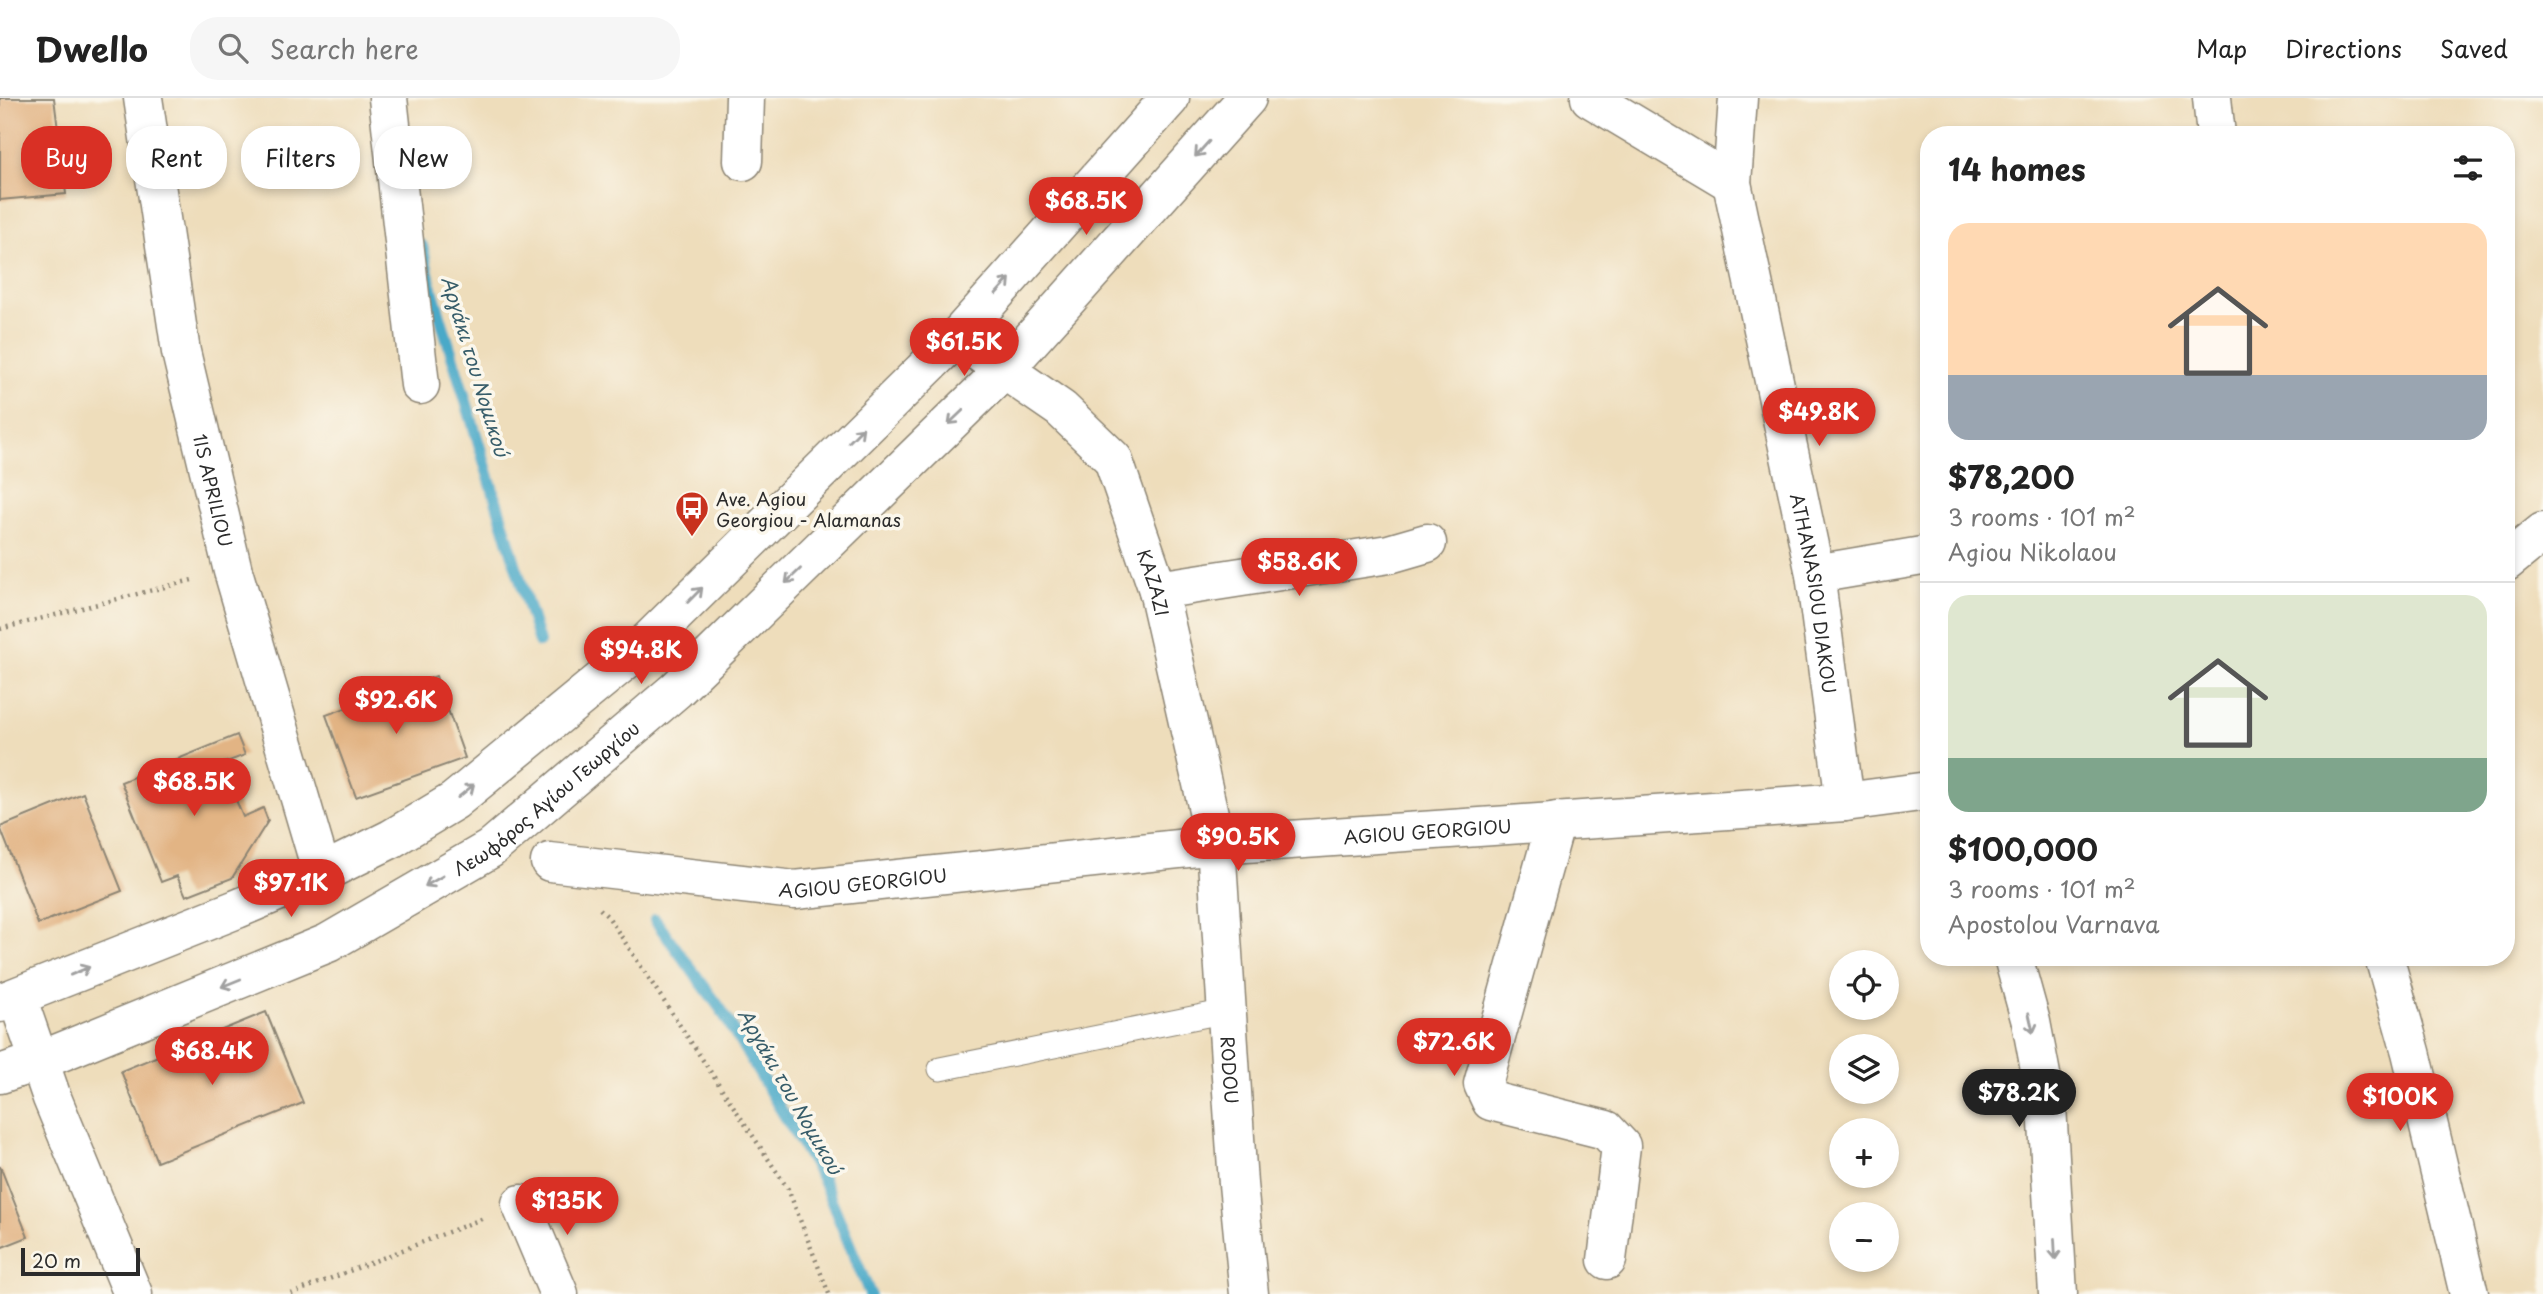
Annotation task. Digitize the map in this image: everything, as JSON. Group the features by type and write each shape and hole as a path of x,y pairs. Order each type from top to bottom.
{"street":[{"name":"1IS APRILIOU","path":"143,98 181,352 233,571 322,873"},
{"path":"388,98 420,385"},
{"path":"743,161 745,98"},
{"path":"133,1294 52,1098 39,1060 9,1000 322,873 391,839 454,801 644,645 957,337 1170,98"},
{"name":"Λεωφόρος Αγίου Γεωργίου","path":"0,1074 328,943 490,849 676,690 1005,369 1247,98"},
{"path":"1590,98 1732,183"},
{"name":"ATHANASIOU DIAKOU","path":"1738,98 1732,183 1815,573 1845,802"},
{"path":"2212,98 2215,126"},
{"name":"KAZAZI","path":"957,337 1061,409 1113,459 1158,590 1216,845"},
{"path":"2515,555 2543,532"},
{"path":"1158,590 1390,554 1427,543"},
{"path":"1815,573 1920,556"},
{"name":"AGIOU GEORGIOU","path":"550,862 794,890 1216,845 1845,802 1920,792"},
{"path":"1556,821 1483,1083 1491,1101 1606,1130 1621,1146 1607,1260"},
{"name":"RODOU","path":"1216,845 1238,1184 1249,1294"},
{"path":"2015,966 2031,1022 2047,1107 2057,1294"},
{"path":"2387,966 2411,1052 2469,1294"},
{"path":"521,1204 559,1294"}],"lane":[{"path":"940,1069 1227,1011"}],"path":[{"path":"0,629 233,571"},
{"path":"599,908 609,918 788,1189 828,1294"},
{"path":"290,1294 521,1204"}],"building":[{"path":"0,98 54,98 58,126 21,126 21,189 65,189 66,194 0,200"},
{"path":"436,676 465,758 356,797 326,715"},
{"path":"237,735 245,755 221,764 243,817 263,808 268,821 232,878 186,896 177,876 161,882 121,782"},
{"path":"83,793 122,891 38,924 0,827"},
{"path":"266,1012 303,1103 157,1162 121,1071"},
{"path":"0,1166 28,1237 0,1248"}],"waterway":[{"name":"Αργάκι του Νομικού","path":"422,246 431,286 539,642"},
{"name":"Αργάκι του Νομικού","path":"655,920 720,1008 822,1178 870,1294"}],"place":[{"name":"Ave. Agiou Georgiou - Alamanas","path":"692,538"}]}
